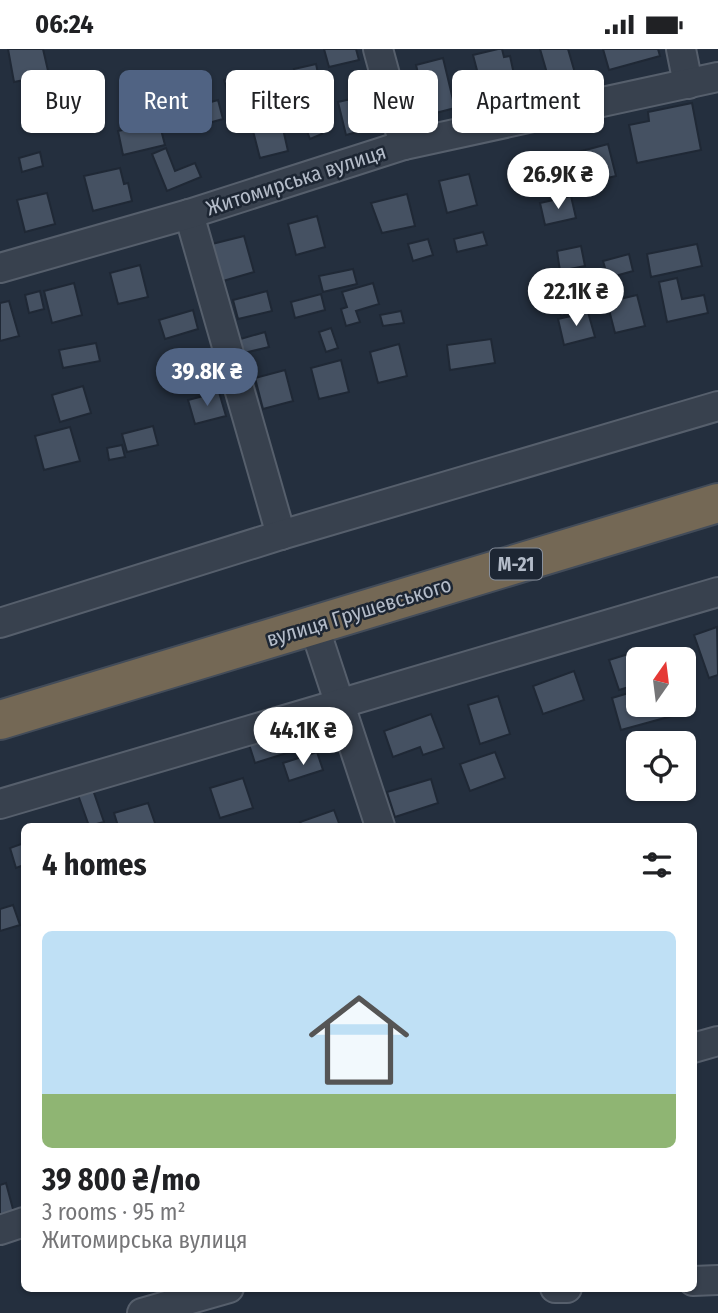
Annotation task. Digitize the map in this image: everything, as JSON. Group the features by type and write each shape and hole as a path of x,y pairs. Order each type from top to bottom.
{"highway":[{"name":"вулиця Грушевського","path":"0,720 718,503"}],"street":[{"path":"378,49 404,145"},
{"path":"681,49 688,84"},
{"name":"Житомирська вулиця","path":"0,268 188,214 404,145 718,77"},
{"path":"188,214 281,535"},
{"path":"0,623 281,535 718,406"},
{"path":"0,804 718,592"},
{"path":"314,625 379,823"},
{"path":"697,1047 718,1041"},
{"path":"0,1230 21,1223"},
{"path":"697,1281 718,1280"},
{"path":"142,1313 215,1292"}],"building":[{"path":"8,49 43,49 48,70 21,70 21,81 14,82"},
{"path":"324,49 356,49 359,60 329,67"},
{"path":"502,49 504,57 510,56 513,70 477,70 473,55"},
{"path":"540,49 568,49 574,70 546,70"},
{"path":"603,49 658,49 660,56 609,70"},
{"path":"443,58 452,96 452,109 438,112 438,70 417,70 416,65"},
{"path":"316,64 317,70 294,70"},
{"path":"218,100 223,119 212,122 212,102"},
{"path":"348,100 348,133 354,133 346,135 338,102"},
{"path":"692,103 701,150 637,163 629,125 649,121 648,112"},
{"path":"118,131 162,133 165,145 123,155"},
{"path":"254,133 284,133 288,151 260,158"},
{"path":"308,133 322,133 322,134 310,139"},
{"path":"608,144 616,176 586,183 578,152"},
{"path":"166,148 175,171 195,163 201,177 167,191 152,154"},
{"path":"40,152 43,166 22,172 19,158"},
{"path":"540,156 548,187 518,194 510,163"},
{"path":"120,168 124,184 128,183 132,201 93,211 84,176"},
{"path":"469,174 477,205 447,213 439,181"},
{"path":"47,193 55,224 25,232 17,200"},
{"path":"407,194 415,226 382,233 371,203"},
{"path":"571,196 576,218 545,225 540,203"},
{"path":"317,216 325,247 296,255 288,224"},
{"path":"483,232 487,245 457,252 454,239"},
{"path":"244,236 254,272 223,281 212,244"},
{"path":"428,239 433,255 413,261 408,244"},
{"path":"697,244 702,266 651,277 647,254"},
{"path":"581,246 585,266 560,271 557,251"},
{"path":"629,254 633,271 608,278 603,261"},
{"path":"140,265 148,297 118,304 110,273"},
{"path":"353,269 357,284 323,292 319,276"},
{"path":"677,278 682,299 704,295 708,313 667,322 659,282"},
{"path":"74,283 82,315 52,323 44,291"},
{"path":"373,283 379,304 356,311 360,322 346,326 341,309 347,307 342,292"},
{"path":"573,289 580,310 561,316 555,294"},
{"path":"40,291 44,309 29,313 25,295"},
{"path":"267,291 272,311 238,319 233,300"},
{"path":"321,294 325,310 295,318 291,302"},
{"path":"637,295 645,326 615,333 607,302"},
{"path":"9,301 19,336 0,341 0,303"},
{"path":"193,310 198,329 165,339 159,320"},
{"path":"401,311 404,323 383,326 380,315"},
{"path":"588,312 595,337 564,345 558,319"},
{"path":"331,328 338,348 326,352 319,332"},
{"path":"265,332 269,347 240,354 237,340"},
{"path":"491,339 495,363 450,370 447,345"},
{"path":"96,343 100,361 63,368 59,350"},
{"path":"399,344 407,376 378,383 370,352"},
{"path":"212,352 224,387 203,394 191,359"},
{"path":"341,360 349,392 319,399 311,368"},
{"path":"285,370 293,401 263,409 255,378"},
{"path":"83,386 91,413 60,422 52,395"},
{"path":"219,392 226,416 195,424 188,400"},
{"path":"153,426 158,445 127,452 122,434"},
{"path":"70,427 80,461 44,470 35,436"},
{"path":"122,445 125,457 109,460 107,448"},
{"path":"717,627 718,675 709,678 694,635"},
{"path":"626,655 626,688 619,690 609,660"},
{"path":"574,671 584,700 543,714 533,686"},
{"path":"626,694 626,717 668,717 621,730 612,698"},
{"path":"498,696 510,734 480,744 468,705"},
{"path":"431,714 444,748 423,755 420,747 393,757 384,731"},
{"path":"298,722 306,747 255,763 247,738"},
{"path":"317,752 323,770 289,781 283,763"},
{"path":"495,752 505,778 470,791 460,764"},
{"path":"243,778 253,808 220,818 210,788"},
{"path":"431,779 438,803 395,817 387,792"},
{"path":"92,787 104,822 88,823 77,792"},
{"path":"148,803 155,823 117,823 114,813"},
{"path":"334,810 339,823 300,823"},
{"path":"21,844 21,866 16,868 10,848"},
{"path":"13,905 20,925 0,931 0,909"},
{"path":"6,1183 14,1213 0,1217 0,1185"}]}
